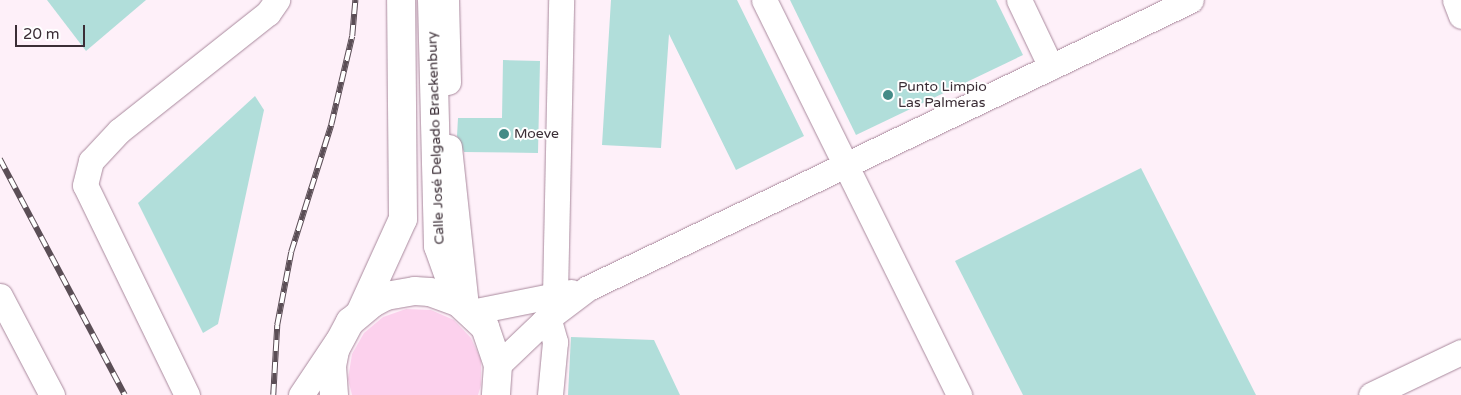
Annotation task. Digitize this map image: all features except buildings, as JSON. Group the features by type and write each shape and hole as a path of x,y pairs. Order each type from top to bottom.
{"main road":[{"path":"334,395 332,366 335,350 355,317 403,219 401,0"},
{"name":"Calle José Delgado Brackenbury","path":"432,0 438,246 465,308"},
{"path":"355,317 379,299 401,292 430,292 465,308 485,328 498,365 496,395"}],"street":[{"path":"187,395 85,185 91,161 120,131 268,13 276,0"},
{"path":"446,0 449,172 465,308 552,306"},
{"path":"550,395 555,342 552,306 561,0"},
{"path":"764,0 958,395"},
{"path":"1019,0 1051,67"},
{"path":"498,365 552,306 1191,0"},
{"path":"1456,0 1461,16"},
{"path":"0,296 52,395"},
{"path":"301,395 355,317"},
{"path":"1371,395 1461,352"}],"shaded area":[{"path":"406,309 431,310 454,320 471,338 481,360 481,385 478,395 352,395 348,379 352,354 364,333 383,317"}],"railway":[{"path":"273,395 277,325 291,252 331,125 352,36 355,0"},
{"path":"0,159 125,395"}],"place":[{"name":"Punto Limpio Las Palmeras","path":"888,95"},
{"name":"Moeve","path":"504,134"}]}
